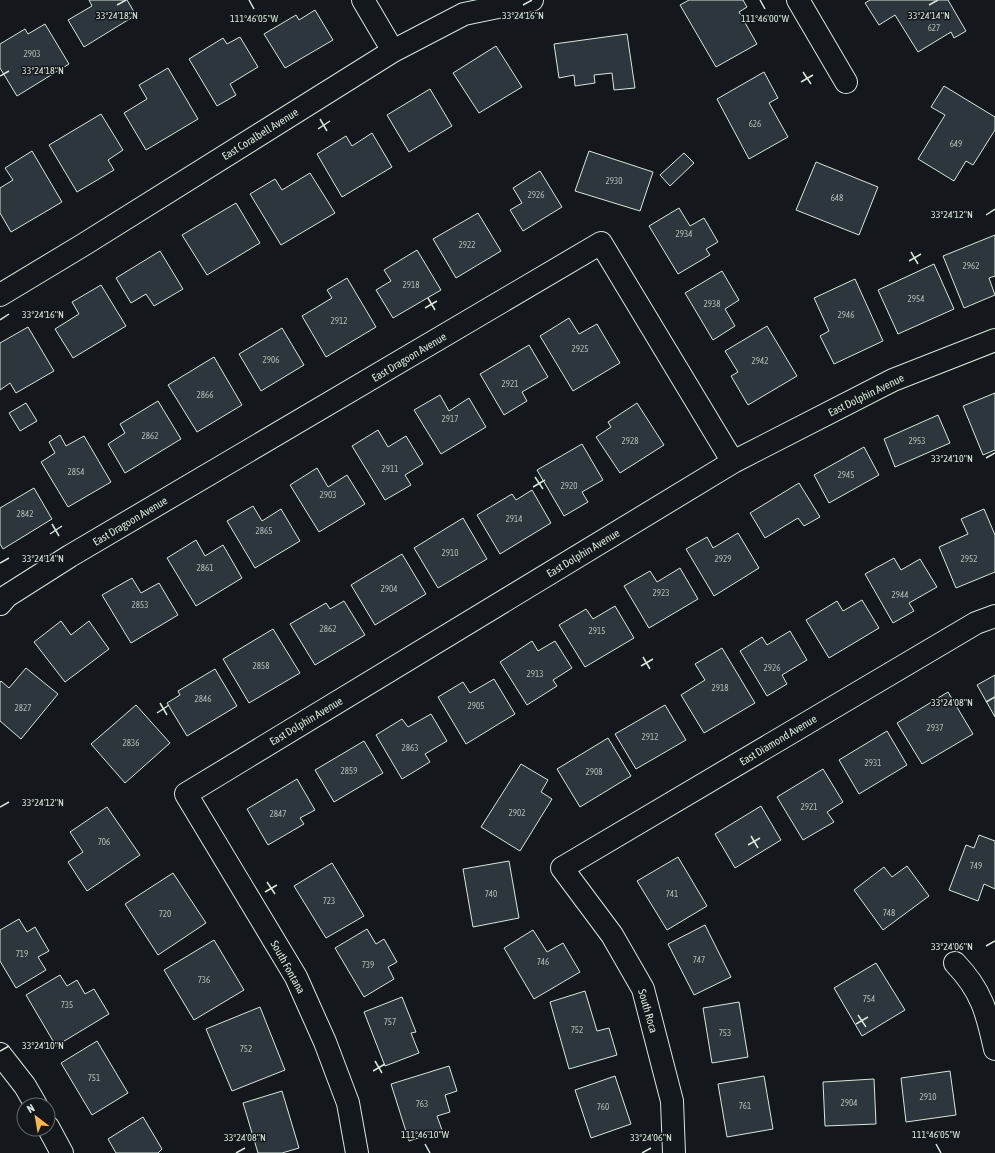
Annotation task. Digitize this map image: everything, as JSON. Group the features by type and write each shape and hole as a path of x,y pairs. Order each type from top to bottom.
{"street":[{"path":"363,0 393,51"},
{"name":"East Coralbell Avenue","path":"0,295 83,245 393,51 464,14 532,0"},
{"path":"798,0 846,82"},
{"name":"East Dragoon Avenue","path":"0,604 7,596 77,552 601,243 733,462"},
{"name":"East Dolphin Avenue","path":"186,794 733,462 893,380 995,340"},
{"name":"East Diamond Avenue","path":"562,868 976,623 995,616"},
{"name":"South Fontana","path":"186,794 296,977 325,1042 348,1103 357,1153"},
{"name":"South Roca","path":"562,868 612,935 643,989 672,1101 674,1153"},
{"path":"956,963 966,973 987,1012 995,1050"},
{"path":"0,1054 25,1086 31,1097"},
{"path":"53,1137 62,1153"}],"building":[{"path":"89,0 127,0 136,15 84,47 68,20 92,6"},
{"path":"689,0 743,0 747,7 739,12 757,44 716,67 680,5"},
{"path":"870,0 948,0 966,31 954,38 951,32 918,52 895,15 879,25 865,3"},
{"path":"315,10 333,40 285,68 264,34 296,15 299,20"},
{"path":"45,24 69,64 17,96 0,68 0,44 25,29 28,34"},
{"path":"627,34 635,88 614,90 612,73 594,75 595,83 575,86 574,75 559,78 554,44"},
{"path":"240,37 258,67 230,84 236,95 217,106 189,59 223,38 227,44"},
{"path":"496,46 522,87 479,113 453,73"},
{"path":"168,68 198,119 146,150 124,113 147,99 139,85"},
{"path":"764,72 778,98 769,103 788,137 749,159 717,99"},
{"path":"944,86 995,117 995,130 973,165 966,161 954,181 918,159 945,115 931,107"},
{"path":"430,89 452,126 409,152 387,115"},
{"path":"101,114 123,150 108,160 114,170 77,192 49,145"},
{"path":"372,133 392,167 342,197 317,154 346,136 352,146"},
{"path":"32,151 62,202 11,232 0,213 0,188 13,180 5,168"},
{"path":"589,151 653,172 640,211 575,191"},
{"path":"684,153 694,163 670,186 660,175"},
{"path":"816,162 878,187 859,235 796,210"},
{"path":"540,171 562,207 523,231 510,210 522,203 513,188"},
{"path":"310,173 335,213 281,245 250,194 275,179 282,190"},
{"path":"236,203 260,243 207,275 182,235"},
{"path":"679,208 690,226 704,218 718,242 706,249 710,255 678,274 649,226"},
{"path":"478,213 501,251 456,278 433,239"},
{"path":"995,235 995,276 989,278 995,295 964,308 943,256"},
{"path":"417,250 441,290 393,318 376,290 391,281 384,270"},
{"path":"160,251 183,289 154,306 146,294 131,303 116,278"},
{"path":"934,264 954,309 898,334 878,290"},
{"path":"722,271 739,300 725,309 735,326 713,340 685,293"},
{"path":"347,278 376,327 326,357 302,316 332,298 327,290"},
{"path":"855,279 883,341 834,364 820,336 829,331 814,298"},
{"path":"101,285 126,326 73,358 55,329 79,314 72,302"},
{"path":"569,318 579,334 597,324 620,363 573,391 540,336"},
{"path":"767,326 797,376 748,405 731,376 738,372 725,351"},
{"path":"28,327 54,371 16,393 10,383 0,390 0,343"},
{"path":"282,328 304,365 261,391 239,354"},
{"path":"529,345 548,377 522,392 527,401 504,415 480,374"},
{"path":"214,357 242,405 197,432 168,385"},
{"path":"995,393 995,450 983,455 963,406"},
{"path":"440,395 449,411 469,398 486,427 441,454 414,410"},
{"path":"158,401 181,439 125,473 108,444 125,433 120,424"},
{"path":"26,403 37,421 20,431 9,413"},
{"path":"637,403 664,445 620,473 596,437 611,427 608,422"},
{"path":"938,415 950,443 895,467 884,439"},
{"path":"378,430 388,447 406,436 423,464 405,475 411,485 385,500 352,446"},
{"path":"60,435 66,446 84,436 111,482 68,507 41,462 55,453 49,442"},
{"path":"582,444 603,480 582,492 588,502 564,516 537,470"},
{"path":"864,447 879,475 829,503 814,475"},
{"path":"317,468 328,487 347,475 365,504 319,532 290,485"},
{"path":"799,483 820,517 804,526 798,518 765,538 750,513"},
{"path":"34,488 52,519 3,549 0,544 0,508"},
{"path":"532,490 551,523 500,554 477,515 512,494 516,500"},
{"path":"253,506 262,521 281,509 300,541 255,568 227,521"},
{"path":"984,509 995,535 995,572 956,588 939,547 968,534 961,519"},
{"path":"463,518 487,559 438,588 414,548"},
{"path":"738,533 759,568 714,596 686,549 707,537 713,548"},
{"path":"196,540 205,556 223,545 242,578 196,606 167,558"},
{"path":"402,554 426,594 375,625 351,585"},
{"path":"894,558 901,570 920,559 937,587 909,603 914,611 893,623 865,574"},
{"path":"680,568 698,599 649,628 624,586 650,571 657,582"},
{"path":"132,578 141,593 159,583 178,615 131,643 102,595"},
{"path":"862,600 879,628 829,658 806,620 837,601 843,611"},
{"path":"344,601 365,635 315,665 290,624 326,603 330,609"},
{"path":"615,606 634,638 585,667 559,625 586,609 593,619"},
{"path":"61,621 71,635 89,621 109,649 65,682 34,642"},
{"path":"273,629 300,673 249,703 223,659"},
{"path":"790,631 807,660 782,675 787,684 767,696 740,651 762,637 767,645"},
{"path":"532,641 538,651 555,641 572,668 553,680 557,686 527,705 500,662"},
{"path":"722,648 755,703 704,733 681,695 705,680 695,664"},
{"path":"26,668 58,694 21,739 0,721 0,682 1,681 9,688"},
{"path":"215,669 237,706 187,736 167,703 180,695 178,691"},
{"path":"995,675 995,717 977,685"},
{"path":"494,679 515,714 466,744 438,697 463,682 470,693"},
{"path":"948,692 973,734 922,764 897,723"},
{"path":"136,705 170,743 125,783 91,744"},
{"path":"665,705 686,740 636,769 615,734"},
{"path":"431,714 447,741 425,754 430,762 402,779 376,735 402,719 408,727"},
{"path":"887,731 907,765 859,794 839,760"},
{"path":"608,738 631,776 580,807 557,769"},
{"path":"364,741 383,773 334,802 315,770"},
{"path":"521,764 548,780 541,792 552,799 520,851 481,827"},
{"path":"823,769 843,802 827,812 834,822 803,840 777,797"},
{"path":"297,779 315,810 300,818 304,824 268,845 247,809"},
{"path":"761,806 781,840 735,868 715,834"},
{"path":"107,807 140,855 87,891 68,862 83,852 70,832"},
{"path":"979,835 995,841 995,889 984,884 978,901 949,890 966,845 974,848"},
{"path":"678,857 707,906 667,930 637,881"},
{"path":"509,861 519,918 473,927 463,869"},
{"path":"332,863 364,916 326,938 294,886"},
{"path":"907,866 929,896 883,930 854,890 884,867 892,877"},
{"path":"173,873 206,923 158,955 125,904"},
{"path":"19,919 27,932 35,927 49,951 38,957 46,970 16,988 0,961 0,930"},
{"path":"705,925 731,977 694,995 668,944"},
{"path":"367,929 376,944 384,939 397,962 388,967 394,979 364,997 335,948"},
{"path":"533,930 547,952 563,943 580,972 534,999 504,948"},
{"path":"214,940 244,990 194,1020 164,970"},
{"path":"876,963 905,1010 862,1036 834,988"},
{"path":"60,975 67,986 77,980 85,994 94,989 109,1014 56,1046 26,995"},
{"path":"585,991 597,1031 609,1028 617,1055 569,1069 550,1002"},
{"path":"402,997 416,1032 411,1033 419,1053 385,1066 364,1012"},
{"path":"739,1002 748,1057 712,1063 703,1008"},
{"path":"260,1007 285,1070 232,1091 206,1029"},
{"path":"97,1041 128,1093 92,1115 61,1063"},
{"path":"449,1066 457,1091 445,1095 450,1112 437,1116 442,1130 409,1141 391,1084"},
{"path":"950,1071 956,1115 906,1122 901,1078"},
{"path":"615,1076 631,1124 591,1138 575,1090"},
{"path":"764,1076 773,1129 727,1137 718,1084"},
{"path":"874,1079 876,1124 825,1126 823,1082"},
{"path":"282,1091 299,1148 282,1153 258,1153 243,1103"},
{"path":"143,1117 162,1149 158,1153 116,1153 108,1139"}]}
